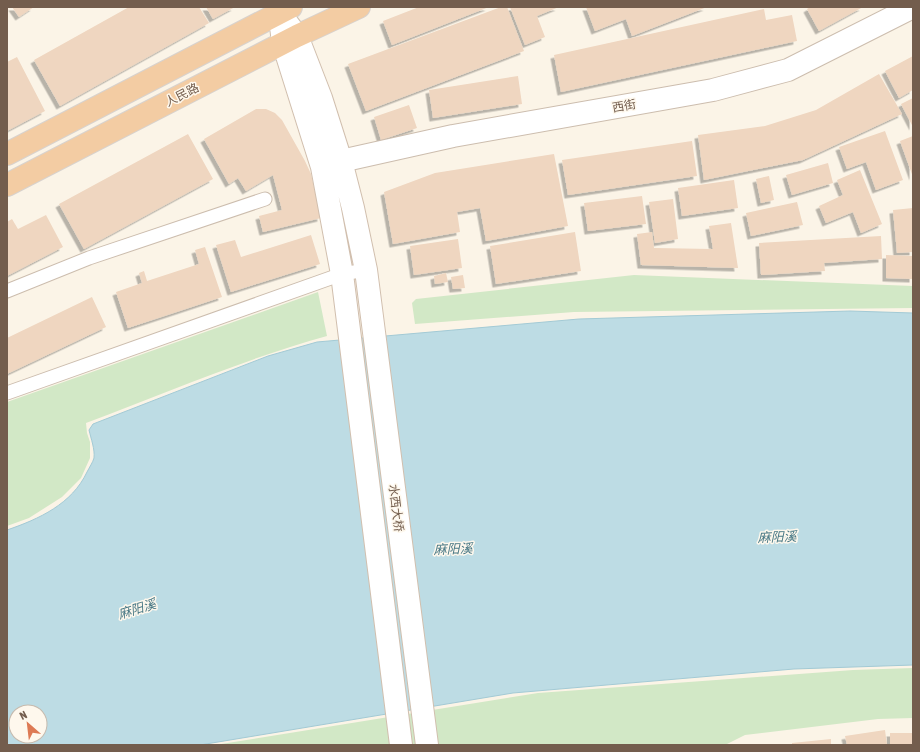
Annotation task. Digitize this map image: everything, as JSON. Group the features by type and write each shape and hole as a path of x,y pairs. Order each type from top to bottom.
{"highway":[{"name":"人民路","path":"7,185 290,40 359,7"},
{"path":"7,154 282,9"}],"main road":[{"name":"西街","path":"332,164 453,136 713,90 788,70 913,8"},
{"path":"282,9 290,40 332,164 342,274 401,745"},
{"name":"水西大桥","path":"332,164 353,208 366,270 427,745"}],"lane":[{"path":"7,291 89,258 265,199"},
{"path":"7,393 342,274 366,270"}],"green space":[{"path":"634,275 913,286 913,308 574,312 415,324 412,303 416,299"},
{"path":"318,292 327,336 235,366 86,423 90,442 90,458 81,478 62,497 29,518 7,526 7,402"},
{"path":"913,668 913,718 878,719 745,735 727,745 215,745 538,693 853,670"}],"water":[{"name":"麻阳溪","path":"850,311 913,313 913,665 794,669 513,693 200,745 7,745 7,530 31,521 53,509 64,502 73,493 81,483 94,458 89,430 93,424 268,356 317,342 579,319"}],"building":[{"path":"12,7 34,7 19,17"},
{"path":"129,7 199,7 209,23 60,106 34,60"},
{"path":"206,7 235,7 213,19"},
{"path":"419,7 489,7 392,45 383,21"},
{"path":"501,7 507,7 524,51 366,111 348,64"},
{"path":"510,7 559,7 537,16 545,37 525,45"},
{"path":"586,7 707,7 632,36 626,19 595,31"},
{"path":"810,7 863,7 819,31 807,9"},
{"path":"764,9 766,20 792,15 797,41 561,92 554,55"},
{"path":"913,56 913,90 899,98 885,71"},
{"path":"17,57 45,111 7,131 7,62"},
{"path":"879,74 902,114 803,160 704,180 698,135 765,126 816,110"},
{"path":"518,76 522,104 433,118 429,90"},
{"path":"913,98 913,127 901,104"},
{"path":"409,105 417,128 381,140 374,117"},
{"path":"256,109 266,109 275,113 282,120 311,174 321,218 263,232 259,216 282,210 273,175 246,191 238,178 229,184 204,139"},
{"path":"885,131 903,180 876,190 866,162 847,169 839,147"},
{"path":"188,134 213,179 84,249 59,204"},
{"path":"913,136 913,177 900,141"},
{"path":"692,141 697,176 568,195 562,160"},
{"path":"554,154 568,226 486,241 480,208 457,212 460,232 393,244 384,192 435,173"},
{"path":"828,163 833,183 792,195 786,175"},
{"path":"860,170 882,224 861,233 853,212 826,223 819,206 843,195 837,180"},
{"path":"769,176 774,200 761,203 756,179"},
{"path":"734,180 738,208 682,216 678,188"},
{"path":"642,196 646,224 588,231 584,203"},
{"path":"673,199 678,239 655,243 649,202"},
{"path":"797,202 803,225 751,236 746,213"},
{"path":"913,208 913,252 897,253 893,210"},
{"path":"46,215 63,247 7,276 7,222 12,219 18,229"},
{"path":"731,223 738,268 641,265 637,234 652,232 654,248 713,249 709,226"},
{"path":"575,232 581,271 496,284 490,246"},
{"path":"311,235 320,264 231,292 216,245 235,240 241,257"},
{"path":"881,236 882,259 824,263 825,271 761,275 759,243"},
{"path":"458,239 462,268 414,275 410,246"},
{"path":"205,247 222,297 128,328 116,292 142,283 139,273 144,271 147,281 199,264 195,250"},
{"path":"886,255 913,256 913,279 886,278"},
{"path":"446,273 448,282 435,284 434,276"},
{"path":"463,275 465,288 453,289 451,277"},
{"path":"92,297 106,327 7,374 7,338"},
{"path":"885,730 887,745 847,745 845,736"},
{"path":"890,733 913,733 913,745 890,745"},
{"path":"831,739 831,745 792,745 792,743"}]}
